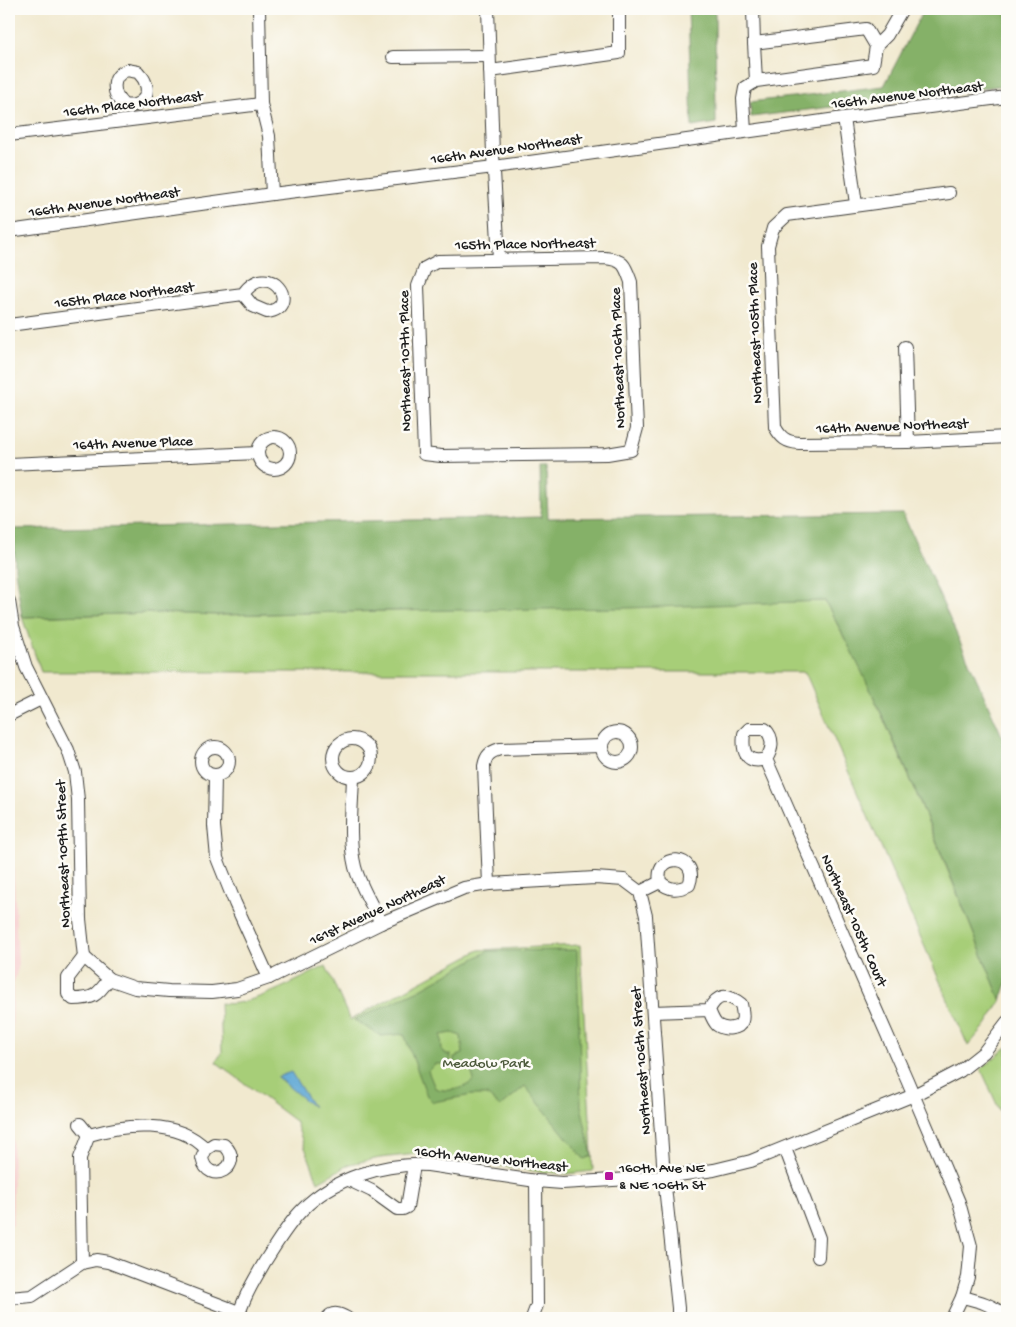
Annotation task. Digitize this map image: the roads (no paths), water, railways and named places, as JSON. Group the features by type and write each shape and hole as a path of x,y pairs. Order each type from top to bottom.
{"street":[{"path":"259,9 261,104 269,136 272,194"},
{"path":"488,9 499,259"},
{"path":"490,71 619,53 618,9"},
{"path":"753,9 756,81"},
{"path":"876,46 887,36 902,9"},
{"path":"745,132 743,99 745,88 756,81 873,66 876,46 866,29 754,43"},
{"path":"393,57 489,56"},
{"name":"166th Avenue Northeast","path":"9,231 272,194 494,167 1007,97"},
{"name":"166th Place Northeast","path":"9,135 261,104"},
{"path":"132,106 133,120"},
{"path":"844,118 856,204 949,193"},
{"name":"Northeast 105th Place","path":"779,436 773,415 768,246 773,228 787,215 856,204"},
{"name":"165th Place Northeast","path":"425,268 438,261 499,259 605,258 618,259 624,265"},
{"name":"Northeast 106th Place","path":"424,454 440,456 607,454 631,450 637,428 632,282 624,265"},
{"name":"Northeast 107th Place","path":"424,454 418,286 425,268"},
{"name":"165th Place Northeast","path":"9,325 243,294"},
{"path":"906,347 908,442"},
{"name":"164th Avenue Northeast","path":"779,436 787,442 799,443 908,442 1007,437"},
{"name":"164th Avenue Place","path":"9,464 258,454"},
{"name":"Northeast 109th Street","path":"9,601 26,667 68,750 75,772 78,800 80,919 84,957"},
{"path":"9,714 41,698"},
{"path":"489,884 484,766 486,757 491,752 500,748 601,746"},
{"name":"Northeast 105th Court","path":"766,759 959,1202 970,1246 968,1277 962,1298 952,1318"},
{"path":"215,776 214,826 217,858 269,978"},
{"path":"352,778 352,841 355,867 381,922"},
{"name":"161st Avenue Northeast","path":"84,957 108,979 135,988 169,992 212,992 237,989 269,978 381,922 464,888 489,884 595,878 624,880 640,892"},
{"path":"640,892 660,882"},
{"name":"Northeast 106th Street","path":"640,892 646,916 664,1176 678,1318"},
{"path":"84,957 68,978 68,994 73,999 90,999 100,991 108,979"},
{"path":"652,1012 709,1010"},
{"name":"160th Avenue Northeast","path":"238,1315 250,1287 271,1252 301,1211 330,1188 375,1170 414,1164 562,1183 598,1182 714,1170 751,1161 914,1095 960,1071 984,1052 1007,1022"},
{"path":"80,1124 89,1135"},
{"path":"89,1135 108,1130 162,1127 196,1139 206,1148"},
{"path":"82,1263 80,1158 89,1135"},
{"path":"785,1148 819,1238 818,1258"},
{"path":"349,1180 372,1192 397,1209 403,1210 407,1207 414,1164"},
{"path":"532,1318 537,1305 536,1181"},
{"path":"9,1298 32,1296 82,1263 96,1260 108,1262 238,1315"},
{"path":"962,1298 996,1307 1007,1318"},
{"path":"327,1318 337,1314 347,1318"}],"water":[{"path":"291,1072 313,1107 277,1077"}],"place":[{"name":"160th Ave NE & NE 106th St","path":"609,1176"}],"park label":[{"name":"Meadow Park","path":"486,1062"}]}
